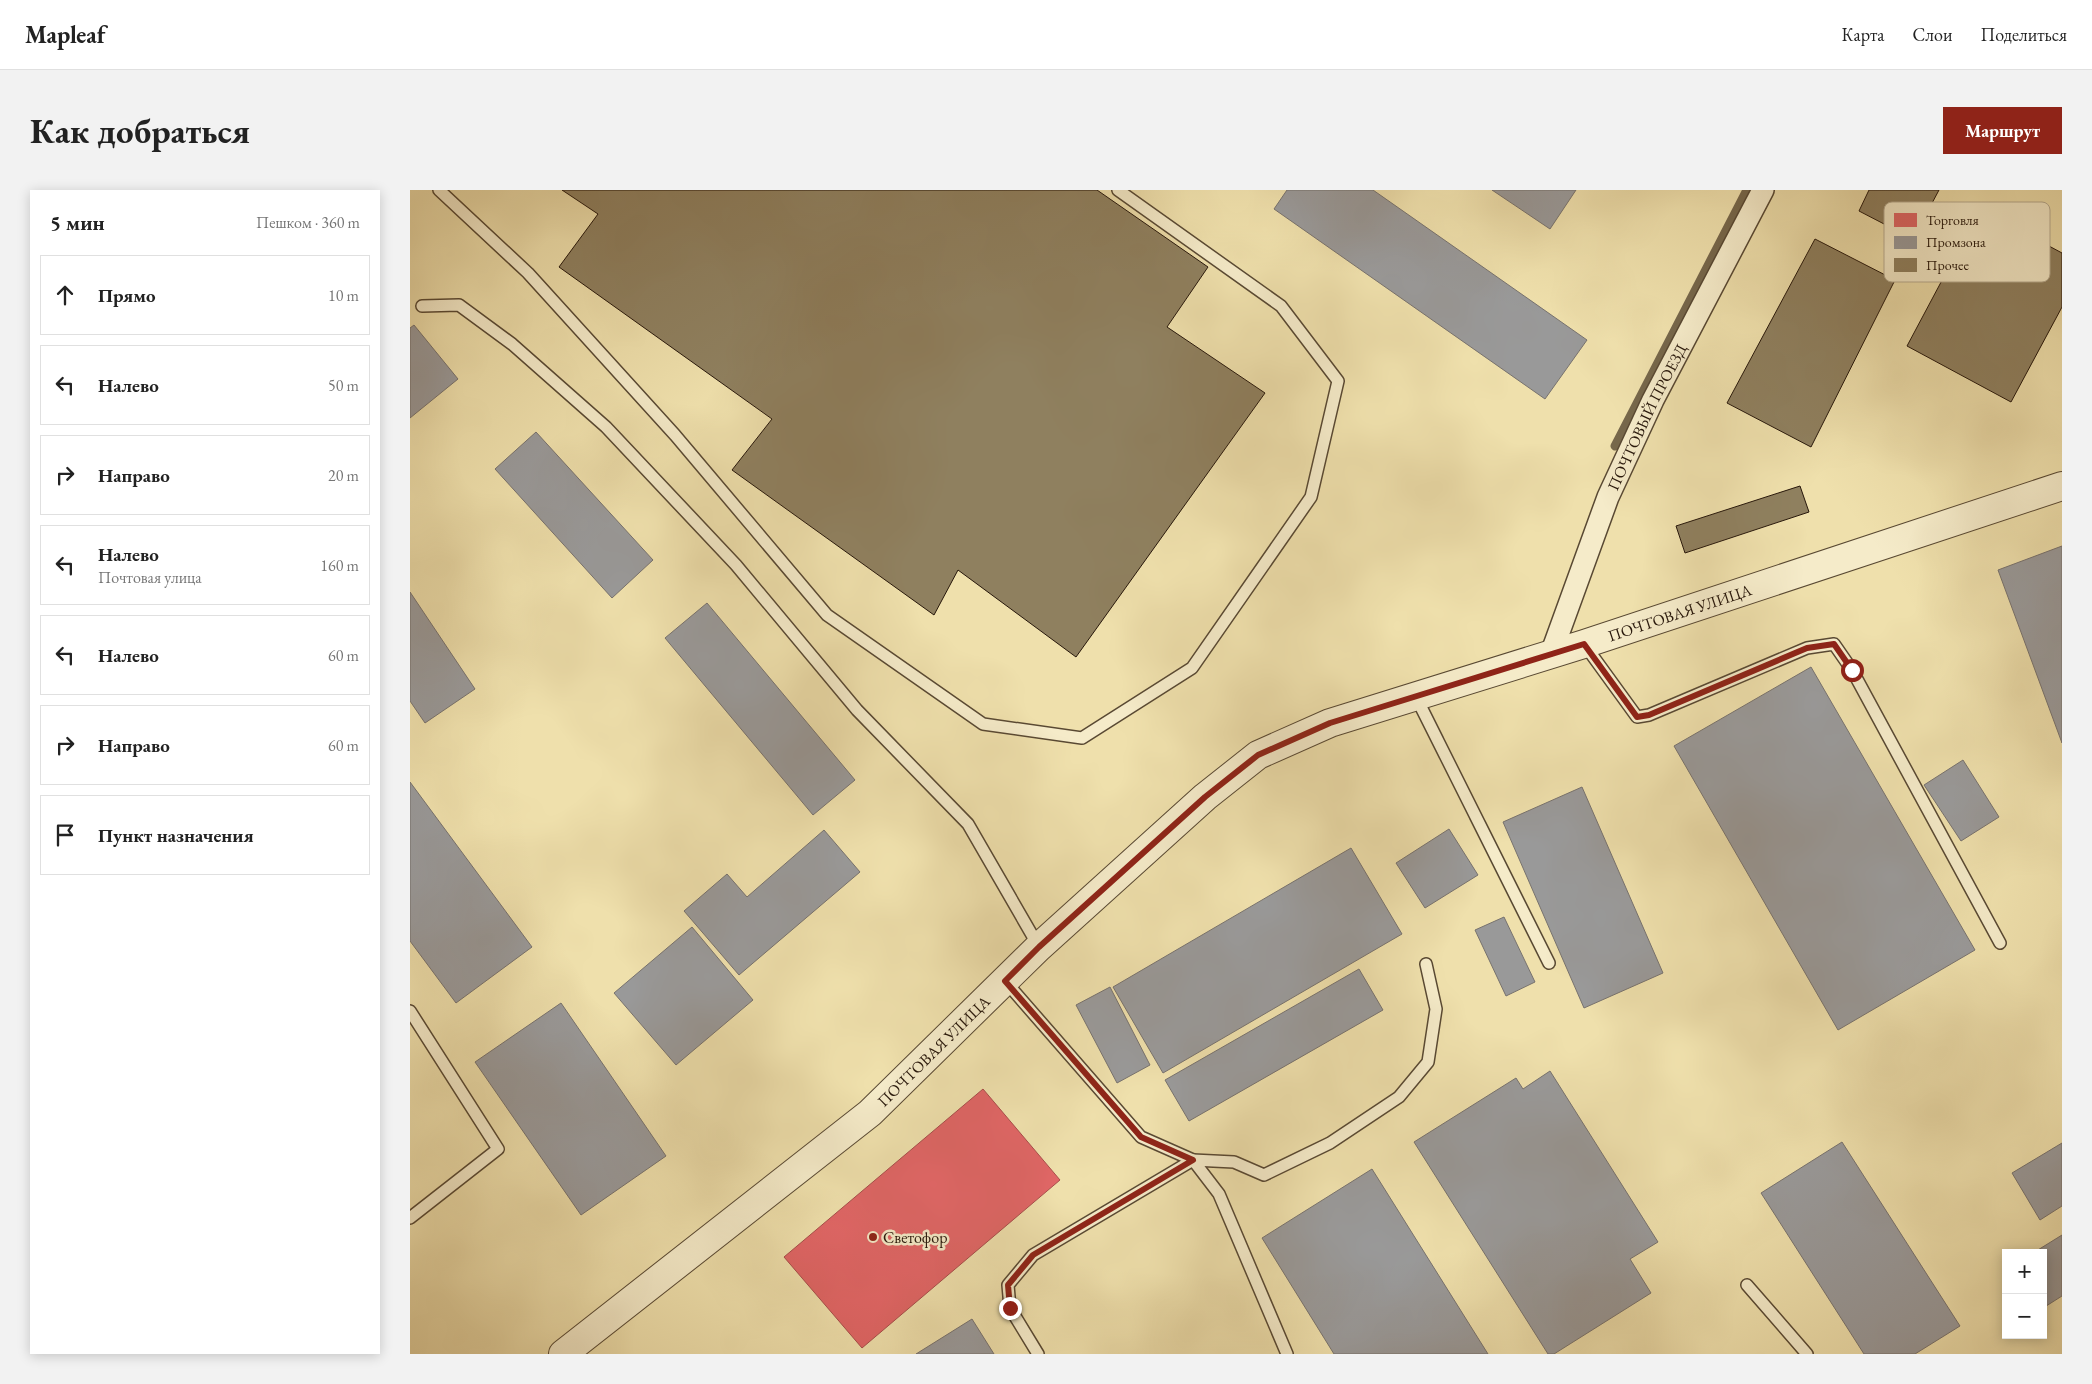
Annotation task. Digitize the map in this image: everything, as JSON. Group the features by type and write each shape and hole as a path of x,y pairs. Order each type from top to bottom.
{"street":[{"name":"ПОЧТОВЫЙ ПРОЕЗД","path":"1551,654 1608,497 1653,400 1763,190"},
{"name":"ПОЧТОВАЯ УЛИЦА","path":"564,1354 870,1113 1039,947 1205,797 1258,755 1330,723 1584,644 2062,486"}],"lane":[{"path":"439,190 534,281 675,435 827,615 983,724 1082,738 1192,668 1311,498 1338,381 1280,306 1118,190"},
{"path":"422,306 459,305 512,344 606,427 736,565 857,710 968,824 1039,947"},
{"path":"1584,644 1637,717 1649,715 1807,648 1834,644 1852,670 2000,943"},
{"path":"1416,697 1549,963"},
{"path":"1005,981 1141,1137 1193,1160 1234,1162 1264,1175 1330,1143 1399,1097 1428,1062 1436,1009 1426,964"},
{"path":"410,1011 498,1149 410,1218"},
{"path":"1038,1354 1010,1308 1008,1285 1033,1255 1193,1160"},
{"path":"1193,1160 1219,1194 1287,1354"},
{"path":"1747,1285 1806,1354"}],"building: Торговля":[{"path":"983,1089 1060,1180 862,1348 784,1257"}],"building: Промзона":[{"path":"1287,190 1373,190 1587,340 1545,399 1274,209"},
{"path":"1492,190 1576,190 1550,229"},
{"path":"414,325 458,379 410,418 410,328"},
{"path":"536,432 653,560 612,598 495,469"},
{"path":"2062,546 2062,743 1998,570"},
{"path":"410,592 475,689 425,723 410,701"},
{"path":"707,603 855,780 813,815 665,638"},
{"path":"1811,667 1975,950 1838,1030 1674,746"},
{"path":"1963,760 1999,817 1961,841 1924,785"},
{"path":"410,782 532,947 456,1003 410,941"},
{"path":"1582,787 1663,973 1584,1008 1503,822"},
{"path":"1449,829 1478,875 1425,908 1396,863"},
{"path":"824,830 860,872 739,975 684,911 727,874 747,897"},
{"path":"1351,848 1402,934 1163,1073 1113,987"},
{"path":"1504,917 1535,982 1506,996 1475,930"},
{"path":"692,927 753,1000 676,1065 614,993"},
{"path":"1359,969 1383,1010 1189,1121 1165,1080"},
{"path":"1110,987 1150,1065 1117,1083 1076,1005"},
{"path":"561,1003 666,1156 581,1215 475,1062"},
{"path":"1550,1071 1658,1242 1630,1259 1651,1293 1554,1354 1548,1354 1414,1142 1516,1078 1523,1089"},
{"path":"1842,1142 1960,1326 1915,1354 1864,1354 1761,1193"},
{"path":"2062,1143 2062,1206 2040,1220 2012,1173"},
{"path":"1372,1169 1488,1354 1334,1354 1262,1238"},
{"path":"2062,1235 2062,1296 2047,1305 2047,1249 2039,1249"},
{"path":"972,1319 994,1354 916,1354"}],"building: Прочее":[{"path":"562,190 1097,190 1208,267 1167,327 1265,393 1076,657 958,570 934,615 732,470 772,419 559,267 598,214"},
{"path":"1869,190 1939,190 1933,202 1884,202 1884,224 1859,211"},
{"path":"1815,239 1884,274 1884,282 1894,282 1811,447 1727,403"},
{"path":"2050,247 2062,253 2062,307 2011,402 1907,346 1941,282 2050,282"},
{"path":"1800,486 1809,512 1685,553 1676,526"}],"waterway":[{"path":"1615,446 1747,190"}],"place":[{"name":"Светофор","path":"873,1237"}],"route":[{"path":"1010,1308 1008,1285 1033,1255 1193,1160 1141,1137 1005,981 1039,947 1205,797 1258,755 1330,723 1584,644 1637,717 1649,715 1807,648 1834,644 1852,670"}]}
